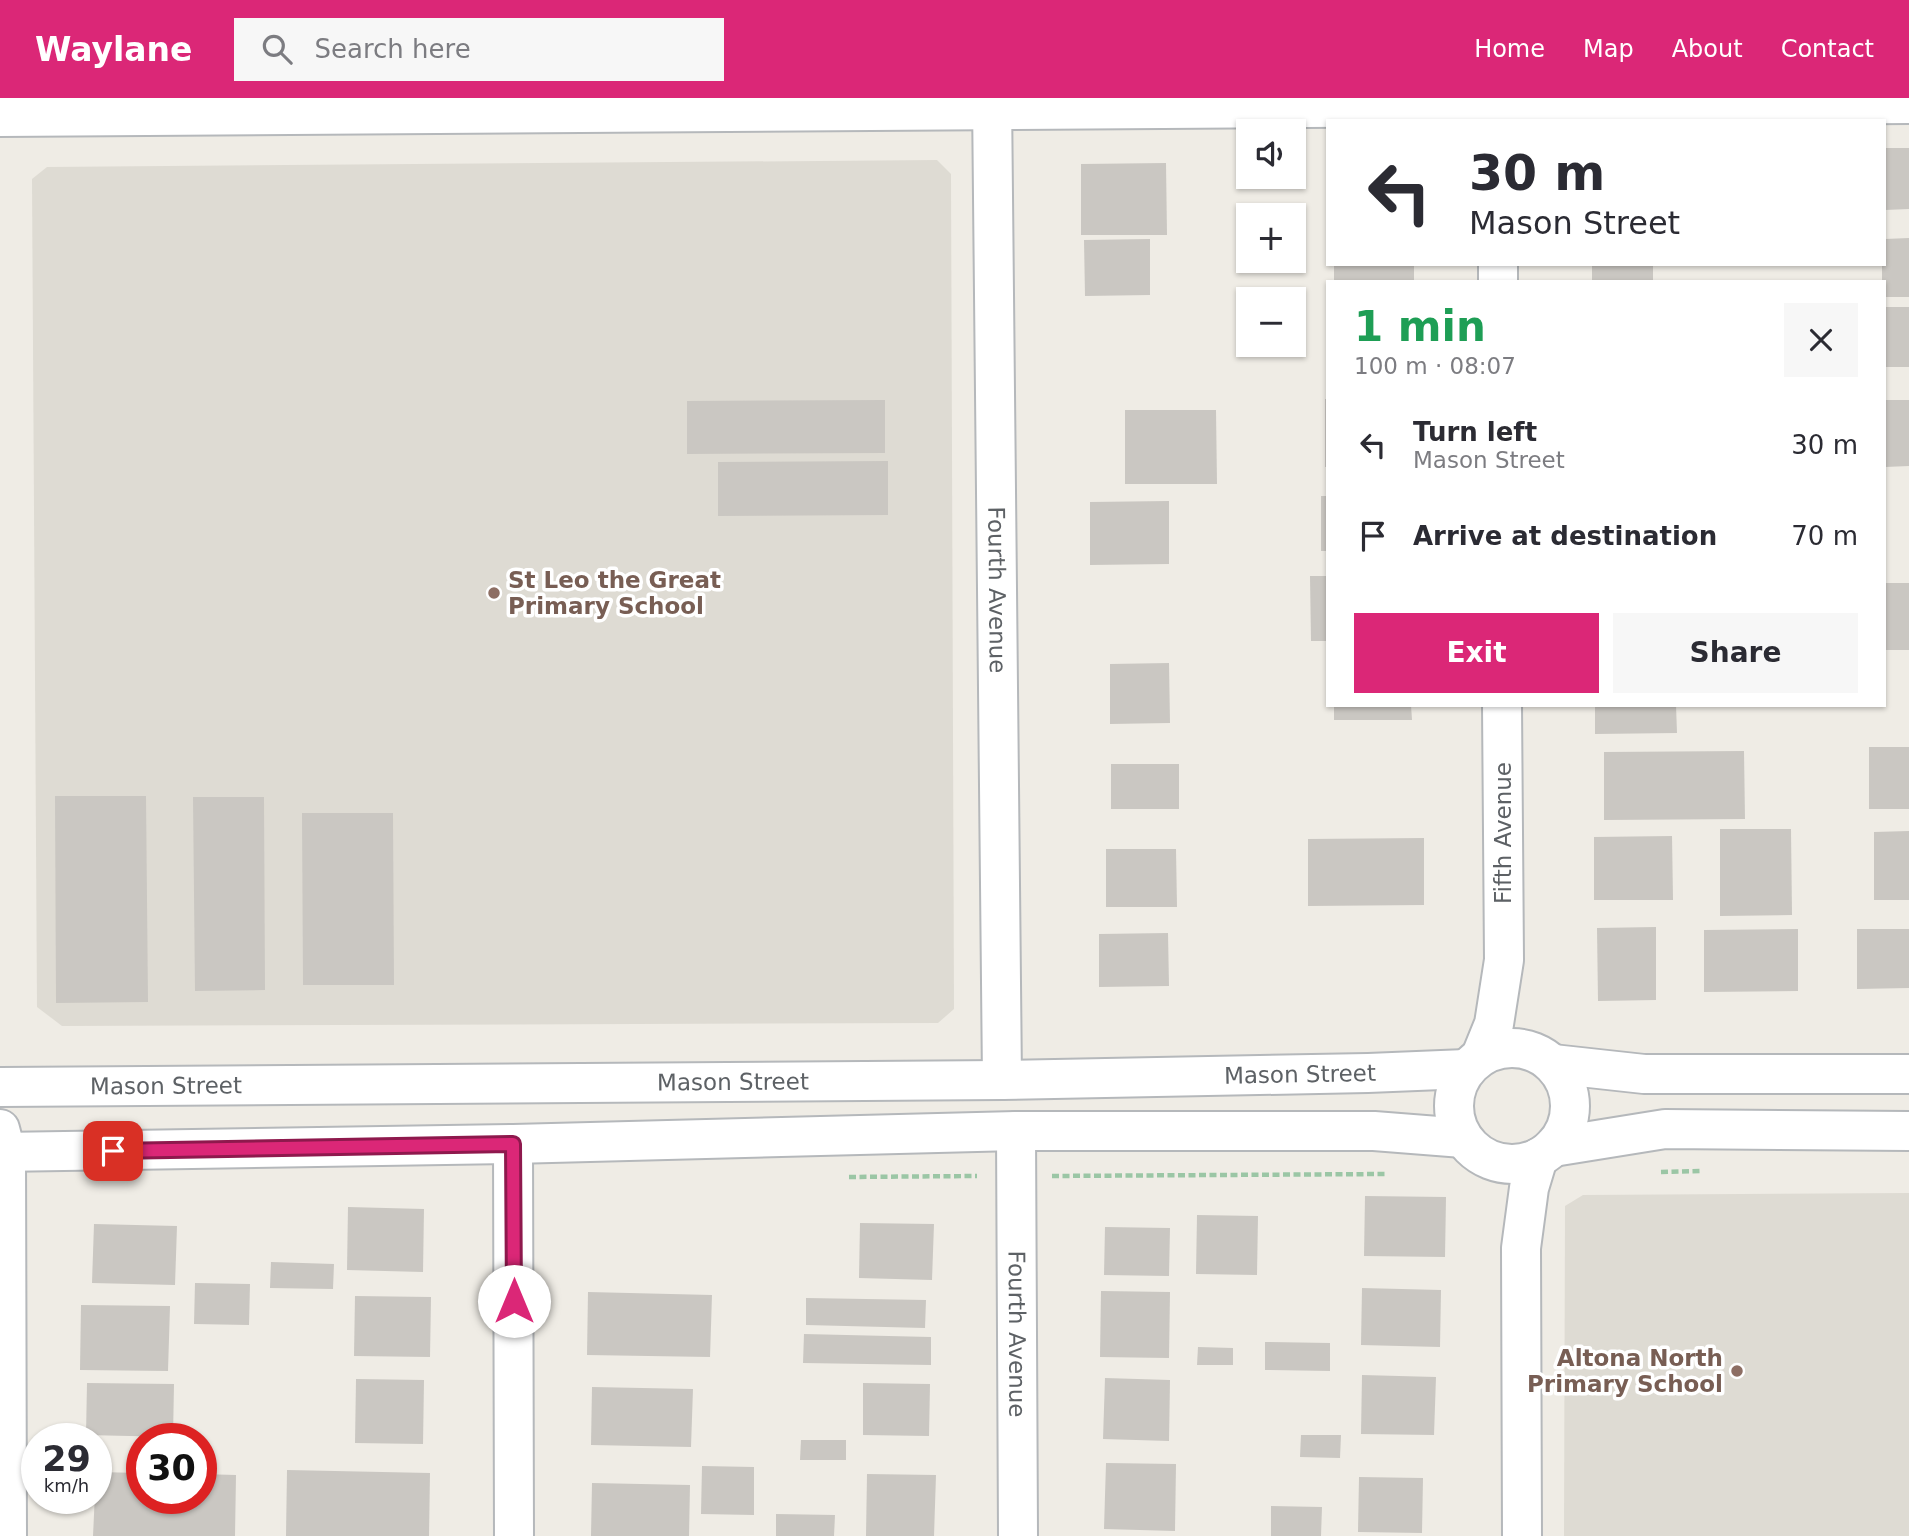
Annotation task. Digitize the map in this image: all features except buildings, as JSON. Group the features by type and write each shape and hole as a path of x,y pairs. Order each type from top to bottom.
{"street":[{"path":"0,117 489,106 992,104 1497,108 1909,104"},
{"name":"Fourth Avenue","path":"992,104 1002,1080"},
{"name":"Fifth Avenue","path":"1474,1063 1494,1024 1504,960 1502,707"},
{"name":"Fifth Avenue","path":"1504,960 1517,1024 1545,1058"},
{"path":"1521,1248 1510,1188 1456,1122 1454,1105 1457,1086 1474,1063 1499,1049 1519,1048 1545,1058 1644,1074 1909,1074"},
{"path":"1522,1536 1521,1248 1529,1188 1546,1152 1564,1132 1570,1114 1564,1079 1545,1058"},
{"name":"Mason Street","path":"0,1087 1002,1080 1368,1073 1474,1063"},
{"path":"7,1536 2,1144 513,1144 1016,1130 1374,1131 1475,1148 1504,1163 1521,1163 1546,1152 1665,1129 1909,1131"},
{"name":"Fourth Avenue","path":"1016,1130 1018,1536"},
{"path":"513,1144 514,1536"}],"path":[{"path":"1653,1172 1707,1171"},
{"path":"849,1177 1389,1174"}],"shaded area":[{"name":"St Leo the Great Primary School","path":"937,160 951,174 954,1009 938,1023 62,1026 37,1007 32,179 47,167"},
{"name":"Altona North Primary School","path":"1909,1193 1909,1536 1564,1536 1565,1206 1583,1195"}],"place":[{"name":"St Leo the Great Primary School","path":"494,593"},
{"name":"Altona North Primary School","path":"1737,1371"}],"route":[{"path":"113,1151 513,1144 514,1301"}]}
